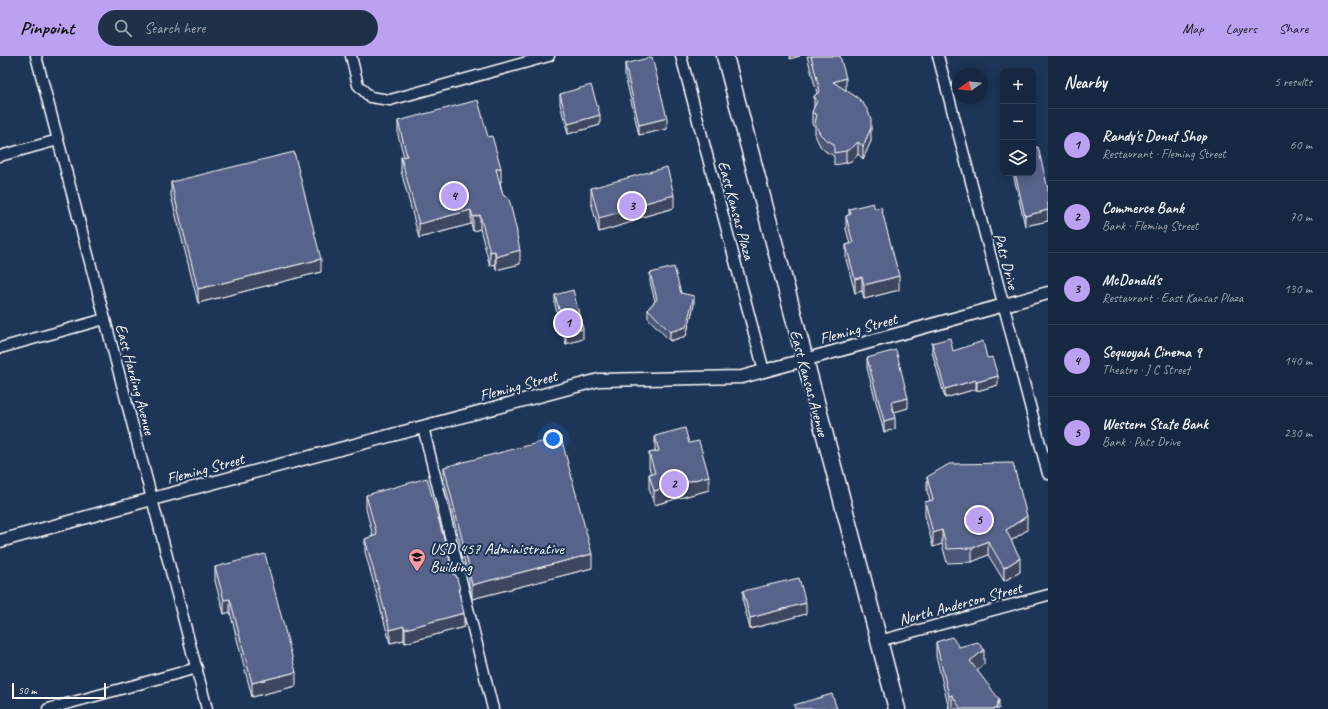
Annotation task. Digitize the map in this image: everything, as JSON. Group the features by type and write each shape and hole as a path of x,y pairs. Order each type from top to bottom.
{"main road":[{"name":"East Kansas Avenue","path":"725,56 897,709"}],"street":[{"name":"East Harding Avenue","path":"36,56 207,709"},
{"path":"351,56 358,85 370,97 390,100 549,56"},
{"name":"East Kansas Plaza","path":"681,56 764,371"},
{"name":"Pats Drive","path":"938,56 1048,474"},
{"path":"0,156 58,140"},
{"name":"Fleming Street","path":"0,541 599,380 742,377 1048,293"},
{"path":"0,348 105,318"},
{"path":"423,427 493,709"},
{"name":"North Anderson Street","path":"879,641 1048,595"},
{"path":"48,709 197,668"}],"building":[{"path":"811,56 840,56 846,78 833,82 858,98 868,111 871,119 871,128 863,146 858,142 846,151 834,153 834,144 820,134 815,123 817,115 812,112 817,101 814,96 820,91"},
{"path":"652,57 667,118 639,125 625,64"},
{"path":"591,85 600,115 568,124 560,94"},
{"path":"478,100 488,137 492,136 501,168 496,169 503,195 509,199 520,250 496,257 495,251 490,252 480,215 473,217 471,210 419,224 401,157 407,156 398,121"},
{"path":"1036,147 1038,147 1048,189 1048,210 1025,216 1016,176 1036,176"},
{"path":"294,152 321,259 198,289 171,182"},
{"path":"667,167 674,195 634,206 635,208 599,218 591,188"},
{"path":"873,203 875,209 881,207 899,276 864,285 862,277 855,279 846,245 853,243 846,216 851,214 849,209"},
{"path":"674,267 681,293 694,296 686,327 670,332 648,309 657,299 650,273"},
{"path":"573,290 583,329 566,334 555,295"},
{"path":"950,338 953,351 983,341 987,358 992,357 998,376 977,382 976,380 945,389 932,343"},
{"path":"896,350 908,398 891,402 895,418 884,421 867,358"},
{"path":"685,428 689,443 699,441 709,476 654,491 649,474 655,473 649,453 659,451 655,436"},
{"path":"561,437 592,554 472,585 470,571 444,467"},
{"path":"1013,463 1027,516 1006,530 1020,558 1004,568 988,541 972,548 947,549 942,530 933,533 925,502 933,500 927,477 949,464"},
{"path":"427,478 454,575 456,575 460,589 458,589 464,613 405,629 404,626 390,630 365,539 377,535 366,495"},
{"path":"265,554 296,672 252,683 230,599 224,600 215,567"},
{"path":"799,578 806,603 750,618 743,591"},
{"path":"952,637 959,647 978,642 984,650 970,661 999,699 996,709 961,709 952,695 949,696 936,642"},
{"path":"832,694 837,709 795,709 794,705"}],"place":[{"name":"Sequoyah Cinema 9","path":"454,196"},
{"name":"McDonald's","path":"632,206"},
{"name":"Randy's Donut Shop","path":"568,323"},
{"name":"Commerce Bank","path":"674,484"},
{"name":"Western State Bank","path":"979,520"},
{"name":"USD 457 Administrative Building","path":"417,572"}]}
